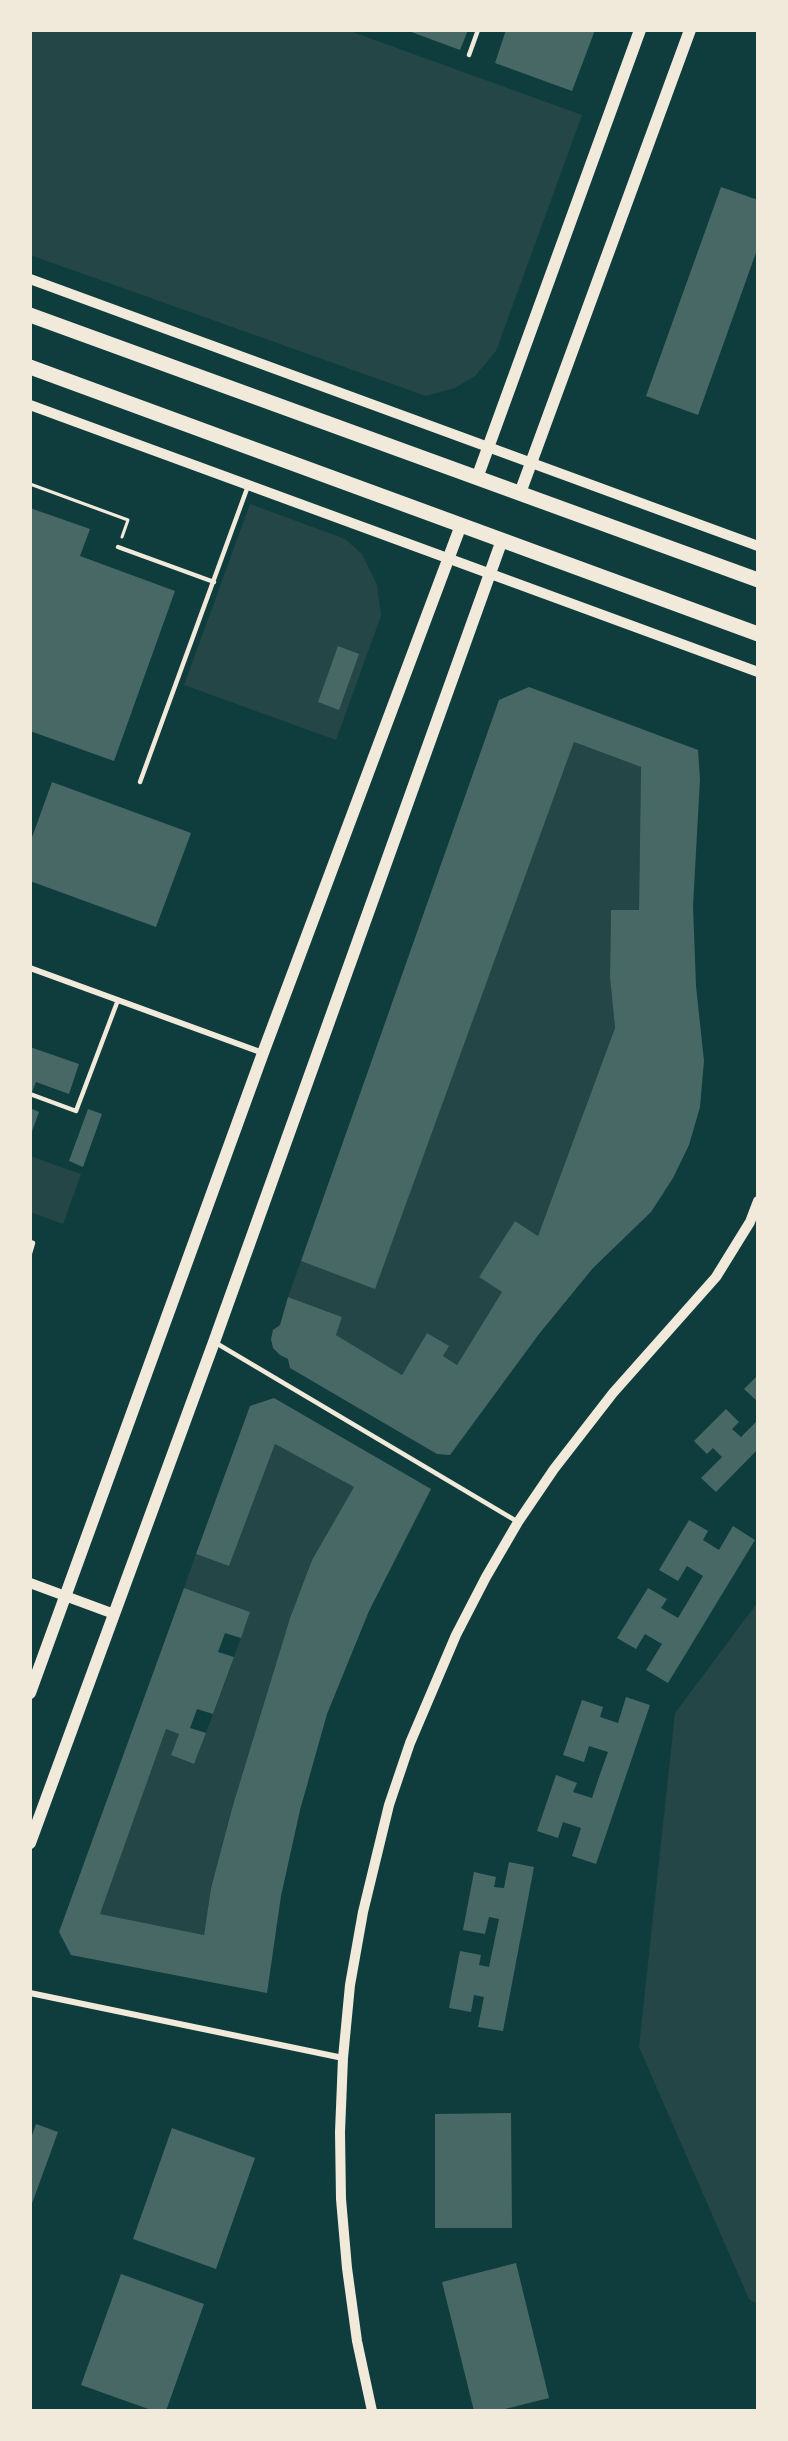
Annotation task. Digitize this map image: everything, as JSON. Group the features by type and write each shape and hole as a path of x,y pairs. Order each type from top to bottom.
{"main road":[{"path":"477,478 640,30"},
{"path":"520,494 690,30"},
{"path":"30,315 758,580"},
{"path":"30,367 758,634"},
{"path":"30,1693 263,1053 461,525"},
{"path":"30,1844 214,1342 502,540"}],"street":[{"path":"30,279 758,546"},
{"path":"30,405 758,672"},
{"path":"30,968 263,1053"},
{"path":"372,2411 357,2341 347,2268 341,2199 340,2132 343,2058 350,1985 363,1912 389,1805 410,1743 452,1644 486,1577 518,1522 554,1470 613,1393 716,1277 750,1222 758,1201"},
{"path":"30,1583 114,1614"},
{"path":"30,1994 343,2058"}],"lane":[{"path":"469,55 478,30"},
{"path":"140,782 249,485"},
{"path":"118,547 214,582"},
{"path":"30,1094 76,1111 118,1000"},
{"path":"30,1242 33,1244 30,1253"},
{"path":"214,1342 518,1522"}],"path":[{"path":"30,484 128,520 118,547"}],"shaded area":[{"path":"30,30 347,30 582,115 496,351 475,376 455,388 426,396 30,255"},
{"path":"250,504 345,539 362,554 377,585 381,616 336,740 184,685"},
{"path":"574,742 641,767 639,910 611,910 610,977 615,1028 538,1236 515,1221 479,1277 502,1292 457,1365 443,1356 448,1346 427,1333 402,1375 336,1335 342,1317 288,1297 301,1261 375,1288"},
{"path":"30,1156 81,1174 63,1224 30,1212"},
{"path":"275,1444 354,1487 312,1560 290,1618 233,1805 211,1888 204,1935 100,1914 166,1729 179,1734 171,1755 194,1764 223,1688 250,1612 184,1588 196,1554 229,1566"},
{"path":"758,1602 758,2305 749,2299 639,2047 675,1713"}],"building":[{"path":"406,30 468,30 460,50"},
{"path":"506,30 595,30 572,91 495,63"},
{"path":"721,187 758,200 758,247 698,415 646,396"},
{"path":"30,508 90,529 80,556 175,591 114,761 30,731"},
{"path":"338,646 359,654 339,710 318,702"},
{"path":"529,687 698,750 700,779 693,906 696,986 704,1061 700,1107 689,1145 673,1178 651,1212 593,1268 539,1334 450,1455 437,1454 290,1368 288,1359 273,1348 271,1339 273,1330 280,1325 288,1297 342,1317 336,1335 402,1375 427,1333 449,1346 443,1356 457,1365 502,1292 479,1277 515,1221 538,1236 615,1028 610,977 611,910 639,910 641,767 574,742 375,1289 301,1261 499,700"},
{"path":"52,782 191,833 156,927 30,881 30,843"},
{"path":"30,1047 79,1064 69,1094 36,1082 30,1097"},
{"path":"30,1108 39,1112 30,1137"},
{"path":"88,1109 102,1114 83,1167 69,1161"},
{"path":"758,1375 758,1402 744,1389"},
{"path":"274,1398 431,1489 369,1611 327,1714 300,1810 281,1896 267,1993 71,1955 59,1932 184,1588 250,1612 241,1638 225,1633 218,1652 234,1657 213,1714 197,1709 190,1728 206,1733 194,1764 171,1755 179,1734 166,1729 100,1914 204,1935 211,1888 233,1805 290,1618 312,1560 354,1487 275,1444 229,1566 196,1554 250,1406"},
{"path":"726,1409 739,1422 732,1429 741,1437 758,1420 758,1449 716,1492 701,1478 722,1457 713,1448 707,1454 694,1441"},
{"path":"689,1520 708,1531 703,1540 719,1550 733,1526 755,1540 668,1683 646,1670 662,1644 645,1634 636,1649 617,1638 648,1588 667,1599 661,1608 678,1618 703,1576 687,1566 678,1581 659,1570"},
{"path":"626,1697 650,1705 596,1864 572,1856 581,1828 563,1822 558,1838 537,1831 556,1775 577,1783 573,1792 592,1798 608,1752 589,1746 584,1762 563,1755 582,1700 603,1707 600,1717 618,1723"},
{"path":"509,1862 534,1867 503,2031 478,2027 484,1997 474,1995 471,2012 449,2008 460,1951 481,1955 479,1965 489,1967 499,1919 489,1917 485,1934 463,1930 474,1872 496,1877 494,1887 504,1888"},
{"path":"511,2113 512,2228 435,2228 435,2114"},
{"path":"36,2124 58,2132 30,2209 30,2141"},
{"path":"172,2128 255,2158 216,2269 133,2239"},
{"path":"516,2263 549,2398 497,2411 474,2411 442,2282"},
{"path":"121,2274 204,2304 166,2411 154,2411 81,2385"}]}
